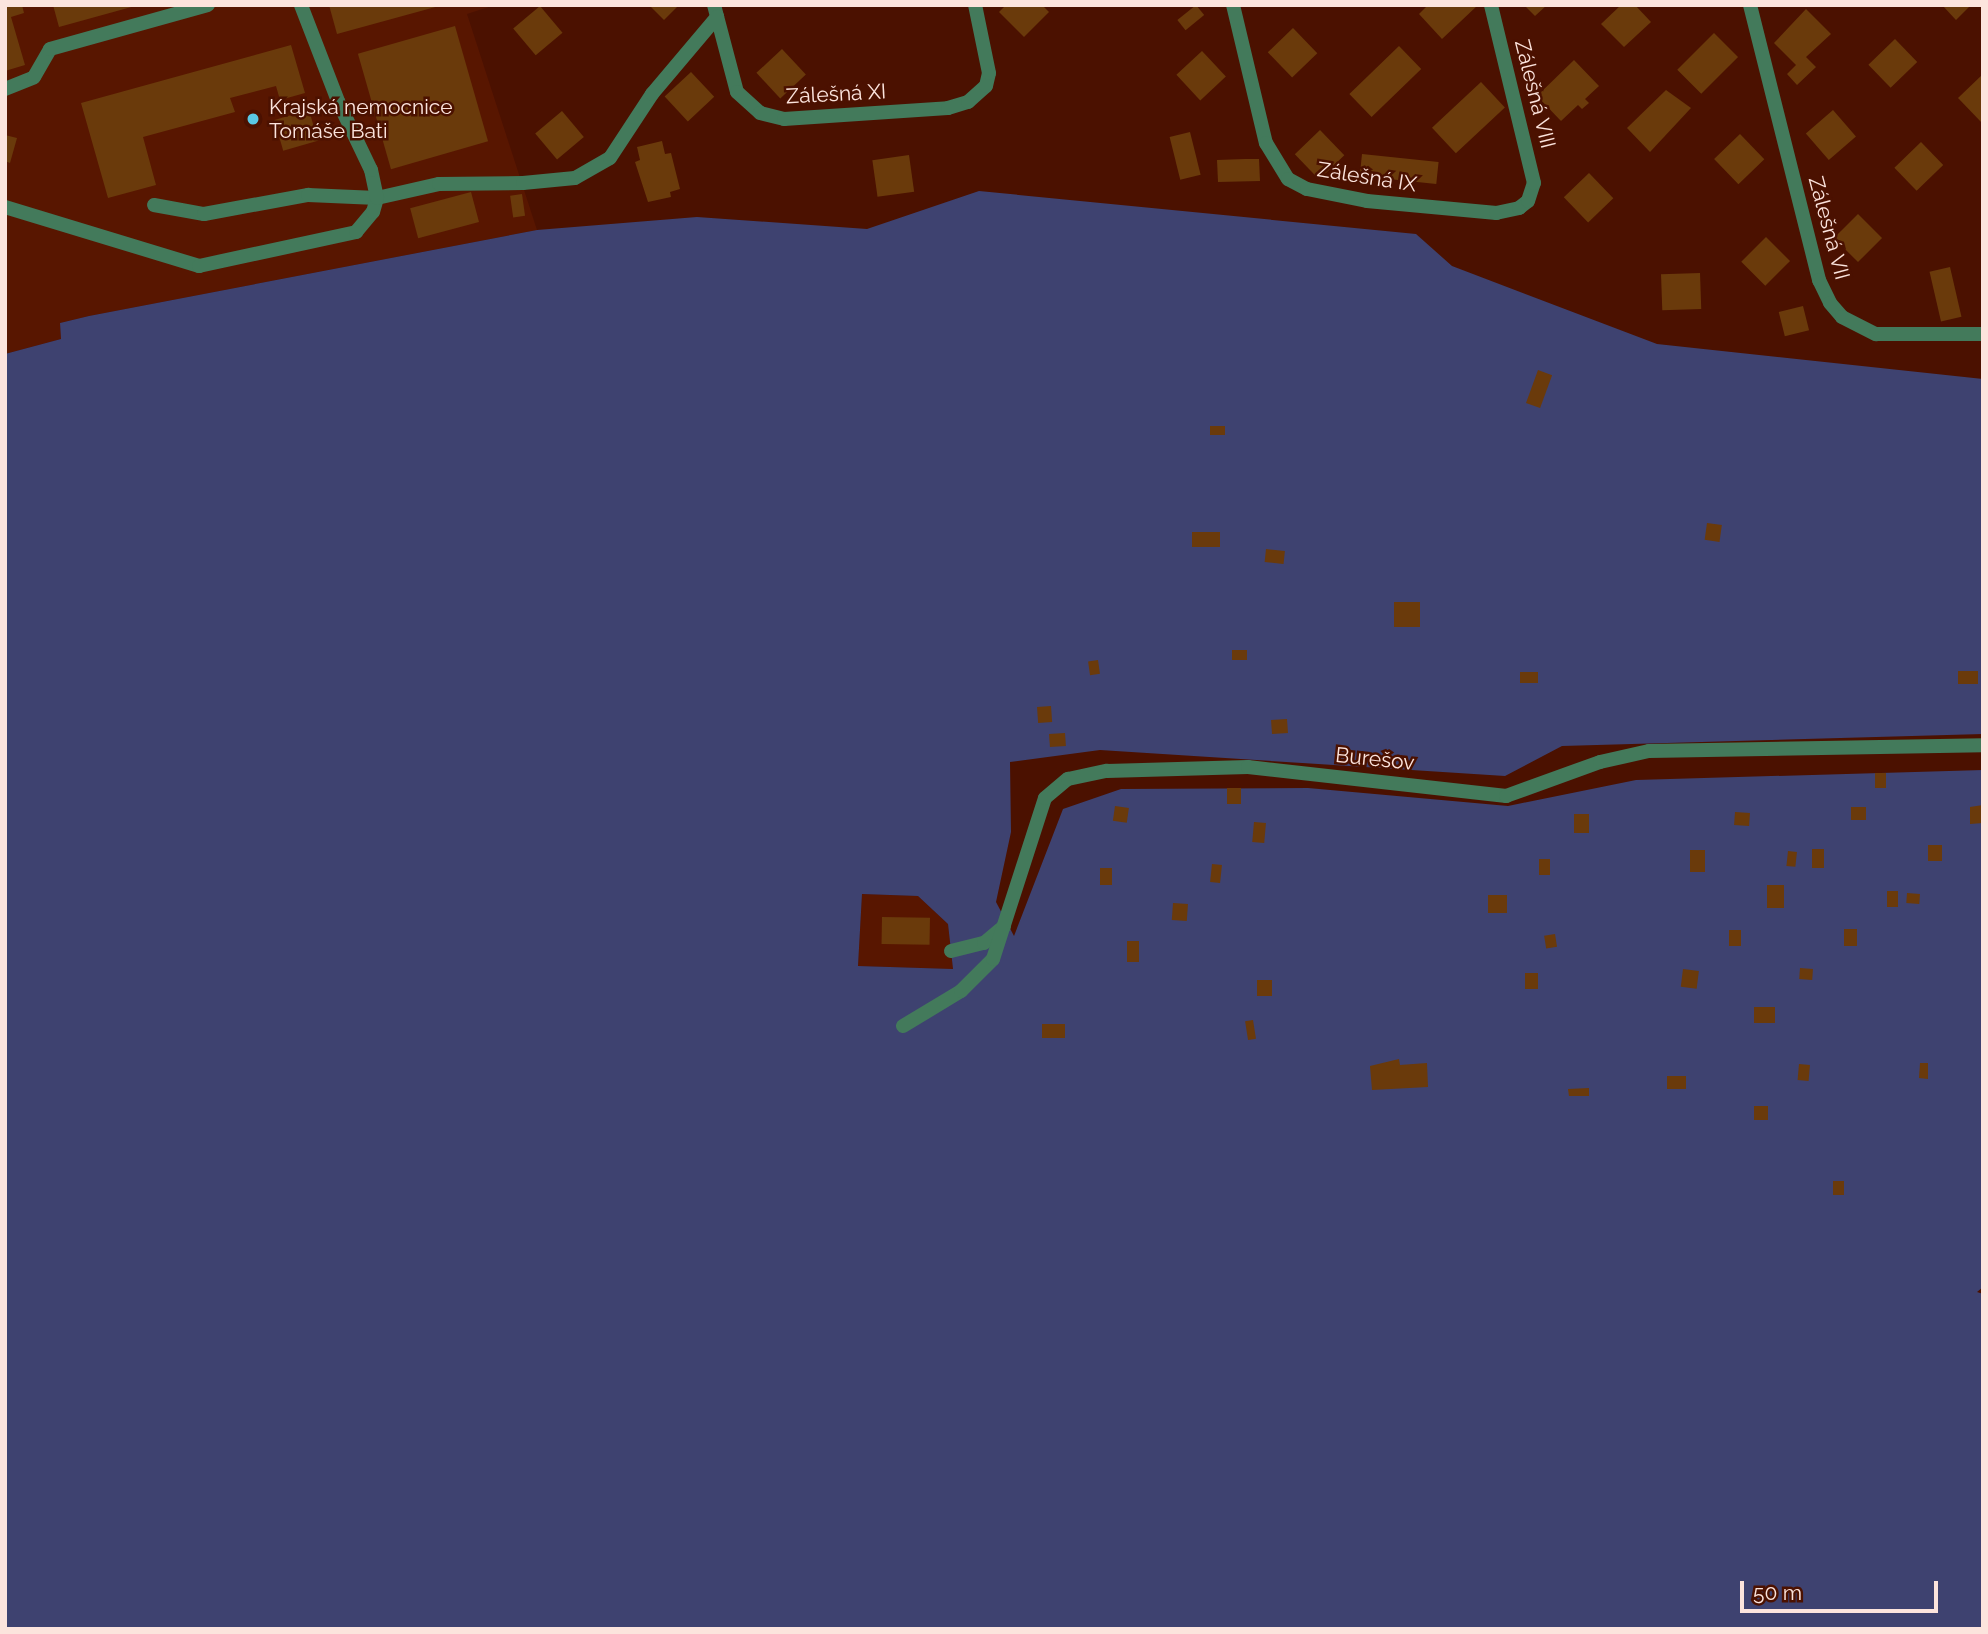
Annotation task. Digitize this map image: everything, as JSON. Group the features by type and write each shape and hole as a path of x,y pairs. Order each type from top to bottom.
{"street":[{"path":"5,89 34,77 50,49 208,5"},
{"path":"5,207 199,266 348,235 364,225 377,198 372,170 338,101 301,5"},
{"name":"Zálešná XI","path":"715,11 737,92 760,113 771,117 948,108 968,102 986,86 988,59 975,5"},
{"name":"Zálešná IX","path":"1233,5 1266,143 1282,172 1297,185 1367,201 1485,213 1519,208 1532,193"},
{"name":"Zálešná VIII","path":"1491,5 1533,173 1532,193"},
{"name":"Zálešná VII","path":"1749,5 1819,280 1830,303 1842,317 1875,334 1983,334"},
{"path":"155,205 204,214 308,195 377,198 439,184 523,183 575,178 610,158 652,94 715,11"},
{"name":"Burešov","path":"902,1026 961,991 993,959 1045,798 1068,779 1107,771 1248,768 1506,796 1600,762 1649,751 1983,745"},
{"path":"950,951 984,943 1004,926"}],"shaded area":[{"name":"Krajská nemocnice Tomáše Bati","path":"5,5 495,5 467,14 537,230 89,316 60,323 61,339 5,354"},
{"path":"979,191 1416,234 1452,266 1657,344 1983,379 1983,734 1562,746 1505,776 1100,750 1010,762 1011,832 996,902 1014,936 1063,809 1121,789 1308,788 1508,806 1636,780 1983,770 1983,1287 1977,1292 1983,1294 1983,1629 5,1629 5,354 61,339 60,323 89,316 537,230 697,217 867,229","holes":["862,894 918,896 948,924 953,969 858,966"]},
{"path":"862,894 918,896 948,924 953,969 858,966"}],"building":[{"path":"5,5 22,5 24,13 11,17 25,65 5,71"},
{"path":"53,5 135,5 135,6 59,27"},
{"path":"329,5 439,5 439,6 337,34"},
{"path":"649,5 679,5 664,20"},
{"path":"1006,5 1042,5 1049,12 1024,37 999,12"},
{"path":"1196,5 1204,15 1186,30 1177,20"},
{"path":"1428,5 1478,5 1442,39 1419,14"},
{"path":"1524,5 1547,5 1535,16"},
{"path":"1621,5 1635,5 1651,22 1624,47 1601,24"},
{"path":"1942,5 1971,5 1956,20"},
{"path":"540,6 562,33 536,55 513,28"},
{"path":"1806,9 1831,34 1806,57 1816,67 1797,85 1787,74 1796,65 1774,43"},
{"path":"455,26 488,141 391,169 358,54"},
{"path":"1293,28 1317,53 1292,77 1268,52"},
{"path":"1714,33 1738,57 1701,94 1677,70"},
{"path":"1895,39 1917,62 1891,88 1868,65"},
{"path":"291,45 305,93 280,100 276,86 230,98 235,112 143,137 156,185 108,198 81,103"},
{"path":"1399,46 1421,69 1372,117 1349,94"},
{"path":"782,49 806,75 780,98 756,73"},
{"path":"1202,51 1226,77 1200,100 1176,75"},
{"path":"1574,60 1599,86 1585,99 1589,103 1582,109 1578,105 1561,121 1537,96"},
{"path":"691,72 714,97 688,121 665,97"},
{"path":"1983,74 1983,124 1958,98"},
{"path":"1481,82 1505,108 1456,153 1432,128"},
{"path":"1666,90 1691,108 1650,152 1627,128"},
{"path":"309,110 318,141 283,151 274,120"},
{"path":"1833,110 1856,136 1829,160 1806,134"},
{"path":"562,111 584,137 557,160 535,133"},
{"path":"1320,130 1344,155 1319,179 1295,154"},
{"path":"1190,132 1201,175 1180,180 1170,137"},
{"path":"1740,134 1764,159 1738,184 1714,159"},
{"path":"5,135 17,138 10,163 5,161"},
{"path":"662,141 665,154 671,153 680,189 670,192 671,197 648,202 635,162 640,160 637,147"},
{"path":"1921,142 1943,165 1917,191 1894,168"},
{"path":"1362,154 1439,162 1436,184 1360,176"},
{"path":"909,155 914,192 878,197 872,160"},
{"path":"1259,159 1260,181 1218,182 1217,160"},
{"path":"1589,173 1613,198 1588,222 1564,197"},
{"path":"471,192 479,222 418,238 410,208"},
{"path":"522,194 525,216 513,217 510,196"},
{"path":"1858,214 1882,238 1858,262 1834,238"},
{"path":"1766,237 1790,261 1765,286 1741,262"},
{"path":"1950,267 1961,317 1941,321 1930,272"},
{"path":"1700,273 1701,309 1662,310 1661,274"},
{"path":"1803,306 1809,330 1785,336 1779,312"},
{"path":"1538,370 1552,375 1540,408 1526,403"},
{"path":"1210,426 1225,426 1225,435 1210,435"},
{"path":"1707,523 1722,525 1719,542 1705,540"},
{"path":"1192,532 1220,532 1220,547 1192,547"},
{"path":"1266,549 1285,551 1284,564 1265,562"},
{"path":"1394,602 1420,602 1420,627 1394,627"},
{"path":"1232,650 1247,650 1247,660 1232,660"},
{"path":"1098,660 1100,674 1090,675 1088,661"},
{"path":"1958,671 1978,671 1978,684 1958,684"},
{"path":"1520,672 1538,672 1538,683 1520,683"},
{"path":"1051,706 1052,722 1038,723 1037,707"},
{"path":"1287,719 1288,733 1272,734 1271,720"},
{"path":"1065,733 1066,746 1050,747 1049,734"},
{"path":"1875,773 1886,773 1886,788 1875,788"},
{"path":"1227,788 1241,788 1241,804 1227,804"},
{"path":"1983,805 1983,823 1970,824 1970,807"},
{"path":"1115,806 1129,808 1127,823 1113,821"},
{"path":"1851,807 1866,807 1866,820 1851,820"},
{"path":"1735,812 1750,813 1749,826 1734,825"},
{"path":"1574,814 1589,814 1589,833 1574,833"},
{"path":"1254,822 1266,823 1264,843 1252,842"},
{"path":"1928,845 1942,845 1942,861 1928,861"},
{"path":"1812,849 1824,849 1824,868 1812,868"},
{"path":"1690,850 1705,850 1705,872 1690,872"},
{"path":"1788,851 1797,852 1795,867 1786,866"},
{"path":"1539,859 1550,859 1550,875 1539,875"},
{"path":"1212,864 1222,865 1220,883 1210,882"},
{"path":"1100,868 1112,868 1112,885 1100,885"},
{"path":"1767,885 1784,885 1784,908 1767,908"},
{"path":"1887,891 1898,891 1898,907 1887,907"},
{"path":"1907,893 1920,894 1919,904 1906,903"},
{"path":"1488,895 1507,895 1507,913 1488,913"},
{"path":"1173,903 1188,904 1187,921 1172,920"},
{"path":"882,917 930,918 930,945 882,944"},
{"path":"1844,929 1857,929 1857,946 1844,946"},
{"path":"1729,930 1741,930 1741,946 1729,946"},
{"path":"1555,934 1557,947 1546,949 1544,936"},
{"path":"1127,941 1139,941 1139,962 1127,962"},
{"path":"1800,968 1813,969 1812,980 1799,979"},
{"path":"1683,969 1699,971 1697,989 1681,987"},
{"path":"1525,973 1538,973 1538,989 1525,989"},
{"path":"1257,980 1272,980 1272,996 1257,996"},
{"path":"1754,1007 1775,1007 1775,1023 1754,1023"},
{"path":"1253,1020 1256,1039 1248,1040 1245,1021"},
{"path":"1042,1024 1065,1024 1065,1038 1042,1038"},
{"path":"1399,1059 1400,1065 1427,1063 1428,1087 1372,1090 1370,1066"},
{"path":"1920,1063 1928,1063 1928,1079 1919,1078"},
{"path":"1799,1064 1810,1065 1809,1081 1798,1080"},
{"path":"1667,1076 1686,1076 1686,1089 1667,1089"},
{"path":"1589,1088 1589,1096 1569,1096 1568,1089"},
{"path":"1754,1106 1768,1106 1768,1120 1754,1120"},
{"path":"1833,1181 1844,1181 1844,1195 1833,1195"}],"place":[{"name":"Krajská nemocnice Tomáše Bati","path":"253,119"}]}
